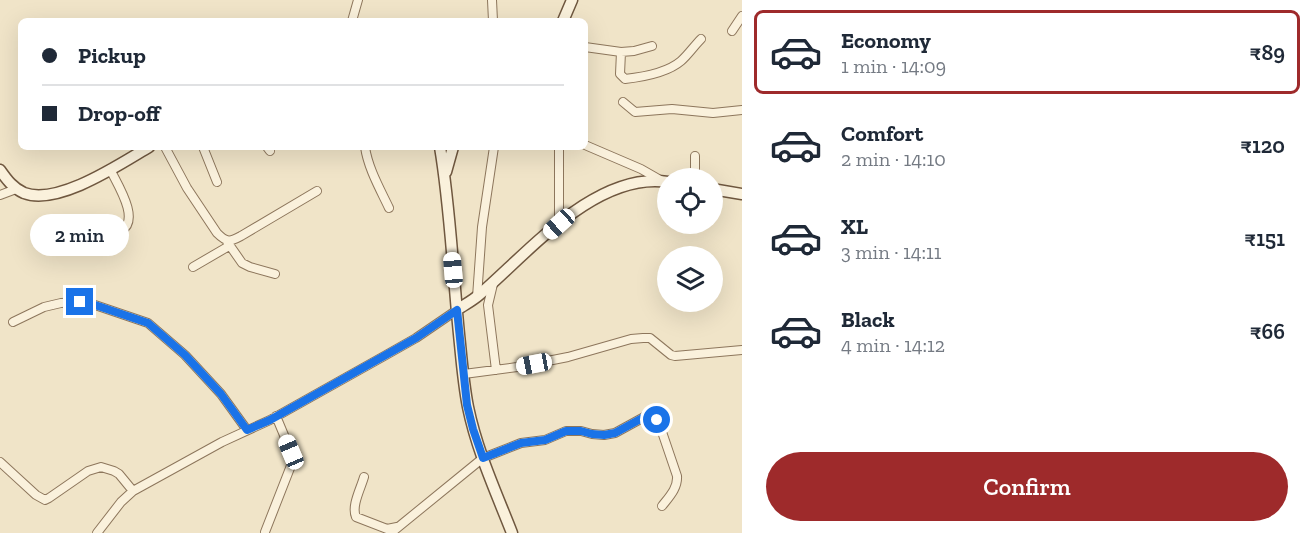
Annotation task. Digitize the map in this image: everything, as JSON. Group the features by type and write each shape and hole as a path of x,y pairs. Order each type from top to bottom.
{"main road":[{"path":"564,18 572,0"},
{"path":"0,170 16,189 26,194 39,196 67,190 81,184 144,150"},
{"path":"441,150 467,405 483,458 512,533"},
{"path":"445,176 452,150"},
{"path":"457,310 477,297 559,224 596,197 627,185 657,181"},
{"path":"723,191 742,194"}],"street":[{"path":"353,18 358,0"},
{"path":"492,0 493,18"},
{"path":"732,31 742,16"},
{"path":"621,52 619,70 625,79 656,73 674,66 701,39"},
{"path":"588,47 621,52 652,46"},
{"path":"623,102 635,112 672,109 713,113 742,110"},
{"path":"588,146 657,177"},
{"path":"167,150 187,188 242,263 275,274"},
{"path":"204,150 217,182"},
{"path":"365,150 388,208"},
{"path":"477,297 483,219 494,150"},
{"path":"559,150 559,224"},
{"path":"695,156 695,168"},
{"path":"79,246 126,229 129,222 128,208 110,169"},
{"path":"0,195 16,189"},
{"path":"193,267 228,243 317,191"},
{"path":"493,282 488,305 496,370"},
{"path":"13,322 44,307 80,302 148,323 185,355 221,394 247,430"},
{"path":"98,533 105,521 133,491 222,442 276,416 416,338 457,310"},
{"path":"464,374 568,357 631,339 650,338 670,355 675,356 742,350"},
{"path":"265,532 292,463 291,452 276,416"},
{"path":"391,533 483,458 521,443 545,440 566,431 604,435 615,433 646,416 652,416 657,420 677,476 674,490 662,506"},
{"path":"0,462 36,495 45,500 88,471 101,467 119,474 133,491"},
{"path":"364,477 354,507 356,517 387,529 399,527"}],"route":[{"path":"80,302 148,323 185,355 221,394 247,430 270,420 416,338 457,310 467,405 483,458 521,443 545,440 566,431 574,430 604,435 615,433 646,416 652,416 657,420"}]}
